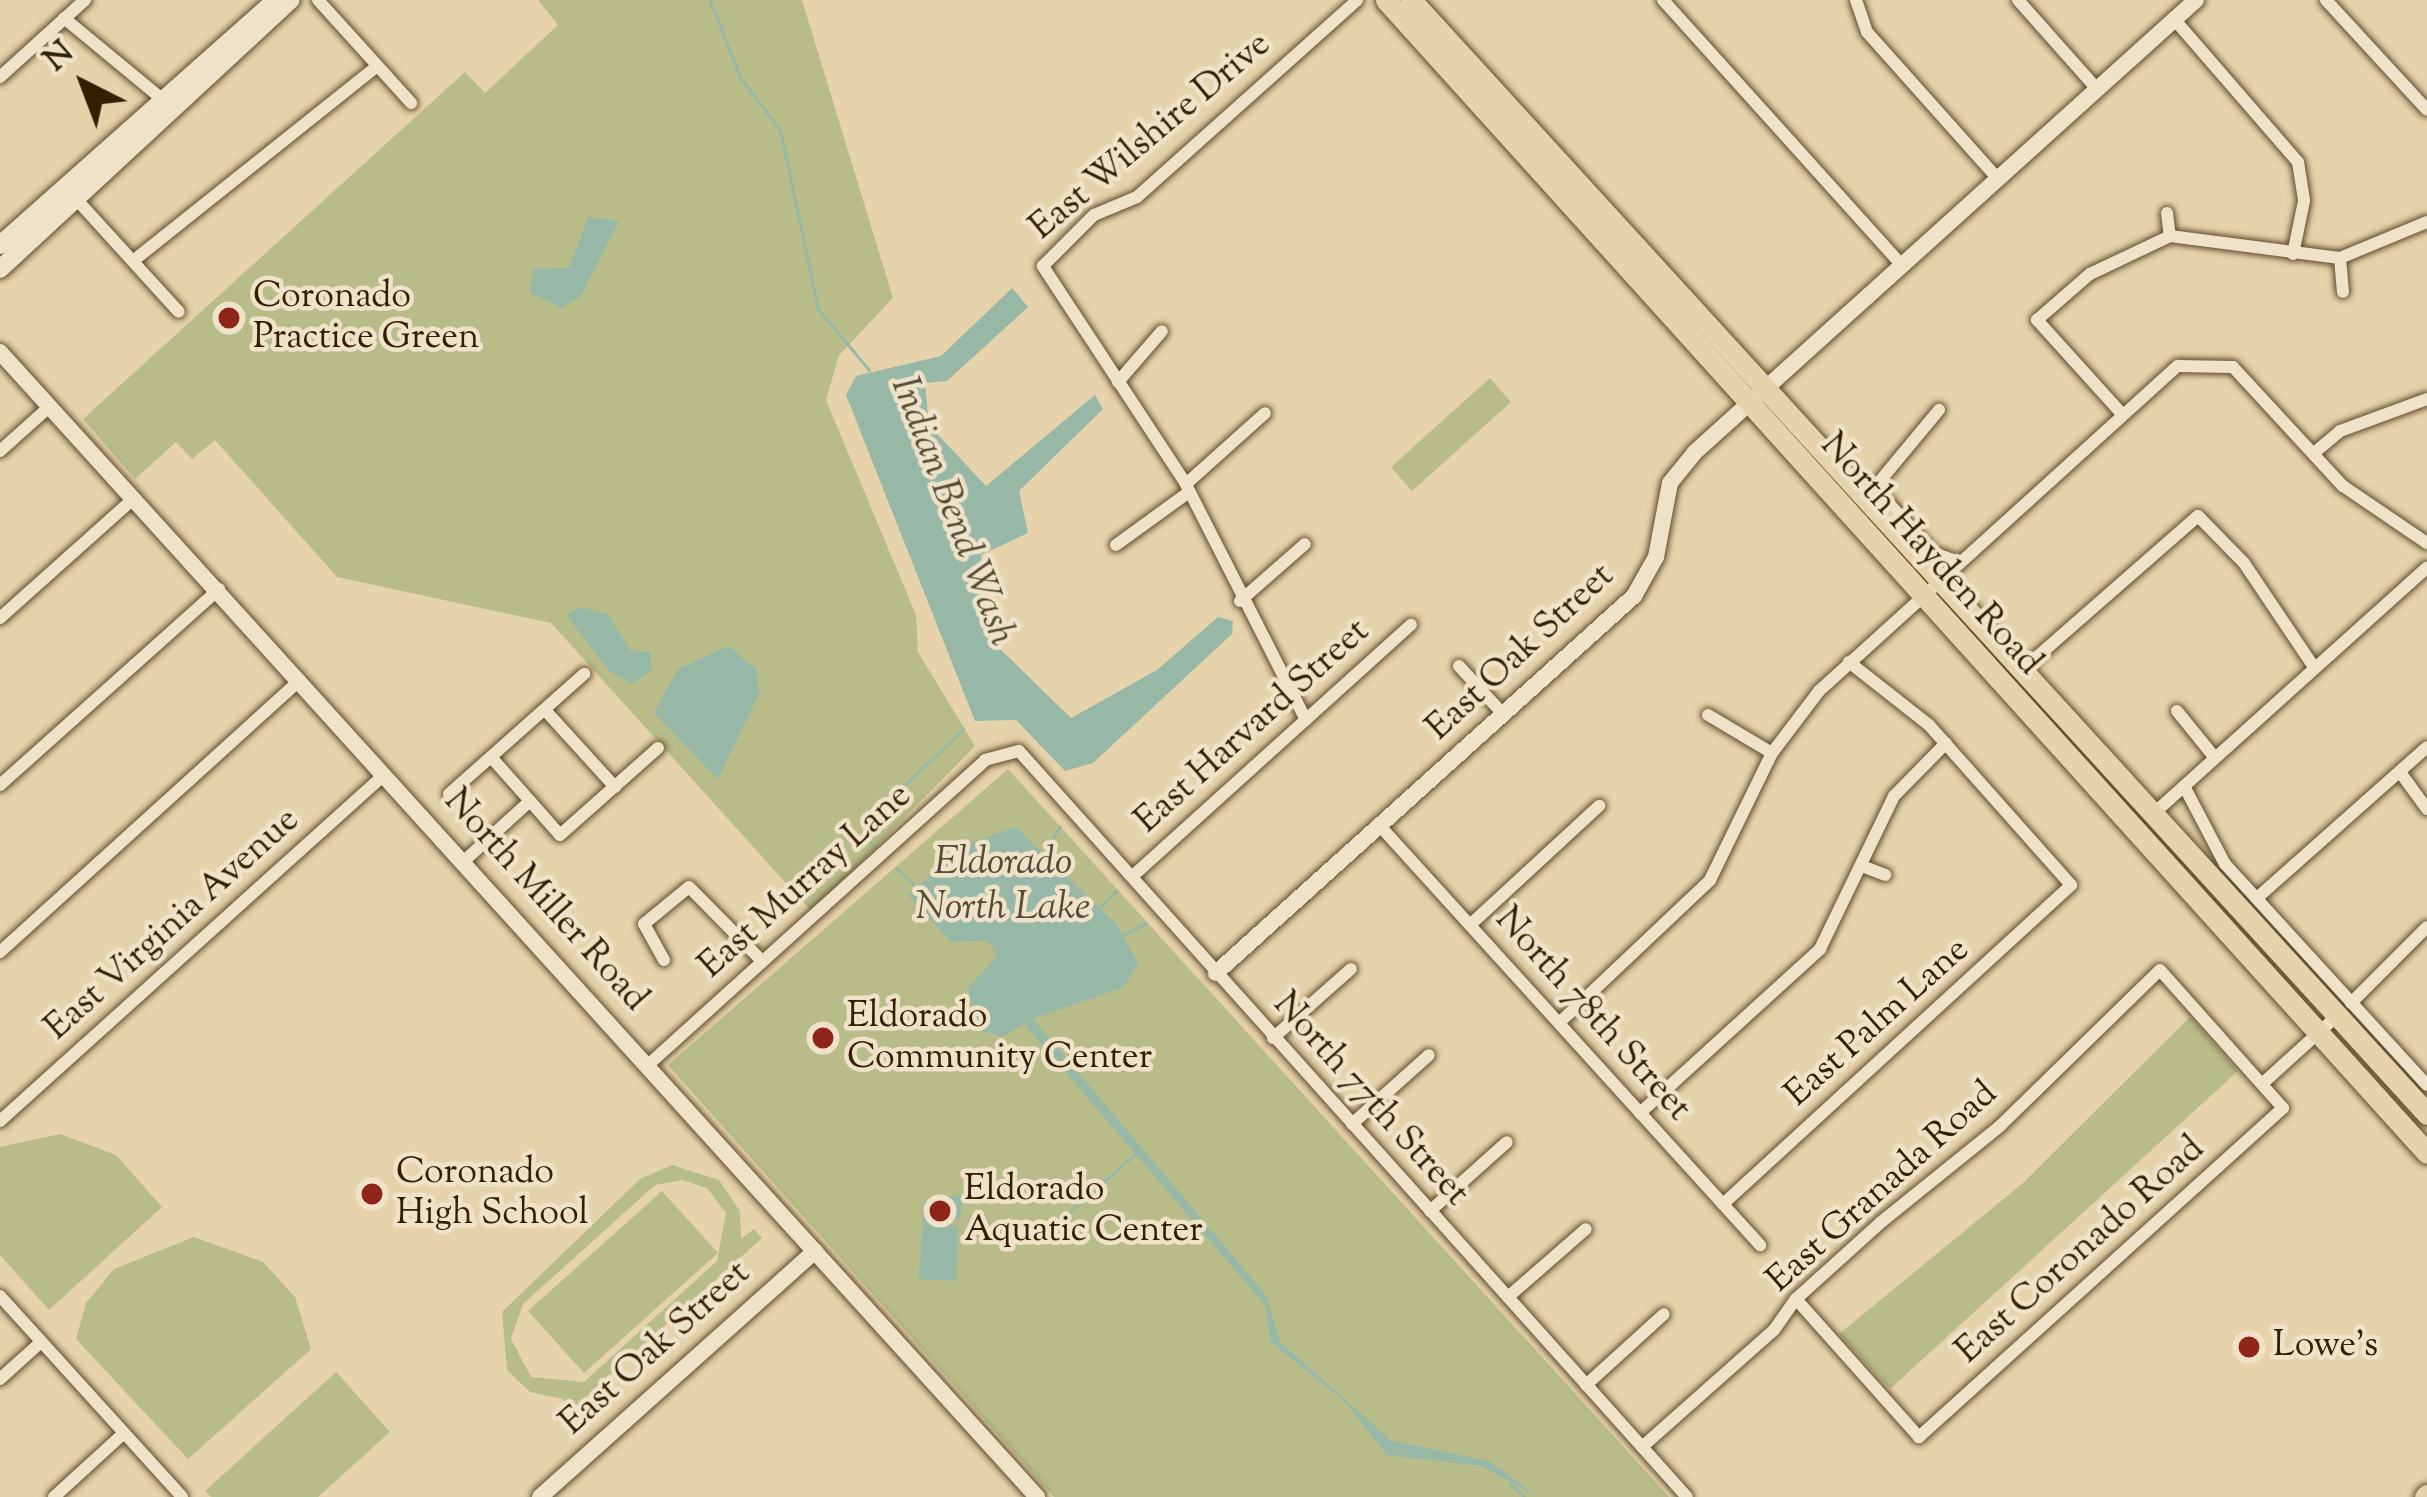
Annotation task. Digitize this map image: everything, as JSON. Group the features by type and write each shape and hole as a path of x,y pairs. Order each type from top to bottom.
{"main road":[{"path":"0,245 276,0"},
{"path":"0,268 291,0"},
{"name":"North Hayden Road","path":"1386,0 1582,202"},
{"name":"North Hayden Road","path":"1411,0 1582,202 1930,588 2144,822 2344,1009 2427,1114"},
{"name":"North Hayden Road","path":"1757,396 1870,494 1930,588 2022,670 2319,1032 2427,1153"}],"street":[{"path":"0,76 85,0"},
{"path":"318,0 411,103"},
{"name":"East Wilshire Drive","path":"1118,382 1043,275 1045,259 1094,215 1137,197 1357,0"},
{"path":"1663,0 1902,265"},
{"path":"1856,0 1867,32 1998,178"},
{"path":"2018,0 2098,88"},
{"name":"East Oak Street","path":"1216,973 1642,587 1670,483 1757,396 2195,0"},
{"path":"2326,0 2427,110"},
{"path":"64,19 162,99"},
{"path":"2174,19 2298,162 2304,201 2293,254"},
{"path":"133,261 377,65"},
{"path":"77,200 179,312"},
{"path":"2167,213 2170,236"},
{"path":"2122,414 2037,320 2090,274 2170,236 2340,259 2427,222"},
{"path":"2340,259 2343,292"},
{"path":"1162,331 1118,382 1187,488 1240,601 1306,719"},
{"name":"North Miller Road","path":"0,352 1037,1497"},
{"path":"1559,1023 1710,880 1772,753 1849,662 2178,366 2203,360 2244,376 2352,494 2427,543"},
{"path":"2314,453 2340,431 2427,399"},
{"path":"0,451 50,407"},
{"path":"1870,494 1940,410"},
{"path":"1116,545 1187,488 1264,413"},
{"name":"North Hayden Road","path":"1870,494 1933,553 1959,562"},
{"path":"0,618 134,497"},
{"path":"2022,670 2198,516 2244,563 2314,668"},
{"path":"1240,601 1305,544"},
{"path":"2144,822 2427,567"},
{"path":"0,785 218,589"},
{"name":"East Harvard Street","path":"1135,874 1411,625"},
{"path":"1640,1113 1820,949 1894,796 1946,743 1849,662"},
{"path":"1460,666 1504,715"},
{"path":"449,794 584,674"},
{"path":"0,952 300,680"},
{"path":"545,710 615,788"},
{"path":"2177,711 2215,758"},
{"path":"1708,716 1772,753"},
{"name":"East Palm Lane","path":"1723,1204 2071,885 1946,743"},
{"path":"2257,898 2427,747"},
{"path":"491,757 560,836 658,748"},
{"name":"North 77th Street","path":"1006,750 1033,760 1273,1038 1687,1497"},
{"name":"East Murray Lane","path":"648,1065 1006,750"},
{"path":"2399,772 2427,809"},
{"name":"East Virginia Avenue","path":"0,1120 385,774"},
{"path":"2184,786 2257,898 2344,1009 2427,1085"},
{"path":"464,861 530,801"},
{"path":"1470,925 1599,806"},
{"name":"North 78th Street","path":"1380,826 1760,1245"},
{"path":"1862,866 1885,875"},
{"path":"664,960 644,924 689,887 762,962"},
{"path":"2262,1084 2427,927"},
{"path":"1273,1038 1351,969"},
{"name":"East Granada Road","path":"1642,1447 1796,1299 2000,1126 2160,970 2262,1084"},
{"path":"1352,1124 1429,1055"},
{"name":"East Coronado Road","path":"1796,1299 1919,1437 2283,1108 2262,1084"},
{"path":"1430,1211 1507,1142"},
{"path":"1508,1297 1586,1229"},
{"name":"East Oak Street","path":"540,1497 815,1251"},
{"path":"0,1295 182,1497"},
{"path":"1586,1384 1664,1314"},
{"path":"0,1379 41,1342"},
{"path":"54,1497 124,1433"}],"green space":[{"path":"538,0 802,0 893,298 839,355 826,400 916,615 918,652 975,746 812,912 551,623 337,577 215,440 192,459 176,442 135,479 83,419 465,72 485,93 558,25"},
{"path":"1490,378 1511,402 1412,491 1391,467"},
{"path":"1008,769 1669,1497 1054,1497 668,1065"},
{"path":"2190,1017 2238,1071 1890,1389 1839,1334 2023,1183"},
{"path":"60,1134 116,1155 162,1207 49,1310 0,1255 0,1147"},
{"path":"672,1165 719,1180 740,1211 741,1239 754,1229 762,1238 566,1415 563,1399 530,1392 507,1370 502,1312 640,1179","holes":["682,1180 707,1188 726,1213 717,1261 584,1382 531,1377 511,1339 523,1304 655,1185"]},
{"path":"662,1191 718,1253 584,1373 528,1311"},
{"path":"194,1237 263,1262 295,1297 311,1349 188,1459 76,1339 86,1303 114,1269"},
{"path":"336,1372 390,1432 318,1497 211,1497 205,1491"}],"water":[{"path":"588,217 619,221 580,297 561,308 530,293 533,269 569,268"},
{"path":"1012,288 1028,307 947,381 925,383 929,425 986,486 1095,395 1103,409 1019,491 1028,533 981,555 993,642 1071,718 1157,670 1218,617 1233,621 1232,634 1093,763 1065,771 1016,720 975,721 846,395 856,376 941,356"},
{"path":"581,607 608,615 631,651 650,652 652,669 632,684 609,671 566,615"},
{"path":"728,646 757,670 759,694 718,779 654,713 678,669"},
{"name":"Eldorado North Lake","path":"1016,827 1117,925 1138,963 1124,987 1033,1019 1266,1295 1280,1342 1392,1441 1489,1461 1539,1497 1481,1466 1387,1455 1344,1401 1271,1342 1265,1305 1024,1024 1002,1037 977,1029 968,988 997,956 988,941 951,942 908,895 965,844"},
{"path":"962,1195 961,1220 928,1220 958,1226 956,1281 919,1279 924,1201"}],"waterway":[{"name":"Indian Bend Wash","path":"710,0 740,77 780,130 818,309 869,370"},
{"name":"Indian Bend Wash","path":"875,847 869,841 902,788 963,729"},
{"path":"1045,849 1060,827"},
{"name":"Indian Bend Wash","path":"896,868 916,887"},
{"path":"1097,910 1117,890"},
{"path":"1124,934 1147,923"},
{"path":"1049,1231 1137,1152"},
{"name":"Indian Bend Wash","path":"1510,1484 1525,1497"}],"place":[{"name":"Coronado Practice Green","path":"229,318"},
{"name":"Eldorado Community Center","path":"823,1038"},
{"name":"Coronado High School","path":"372,1194"},
{"name":"Eldorado Aquatic Center","path":"940,1211"},
{"name":"Lowe's","path":"2249,1347"}]}
